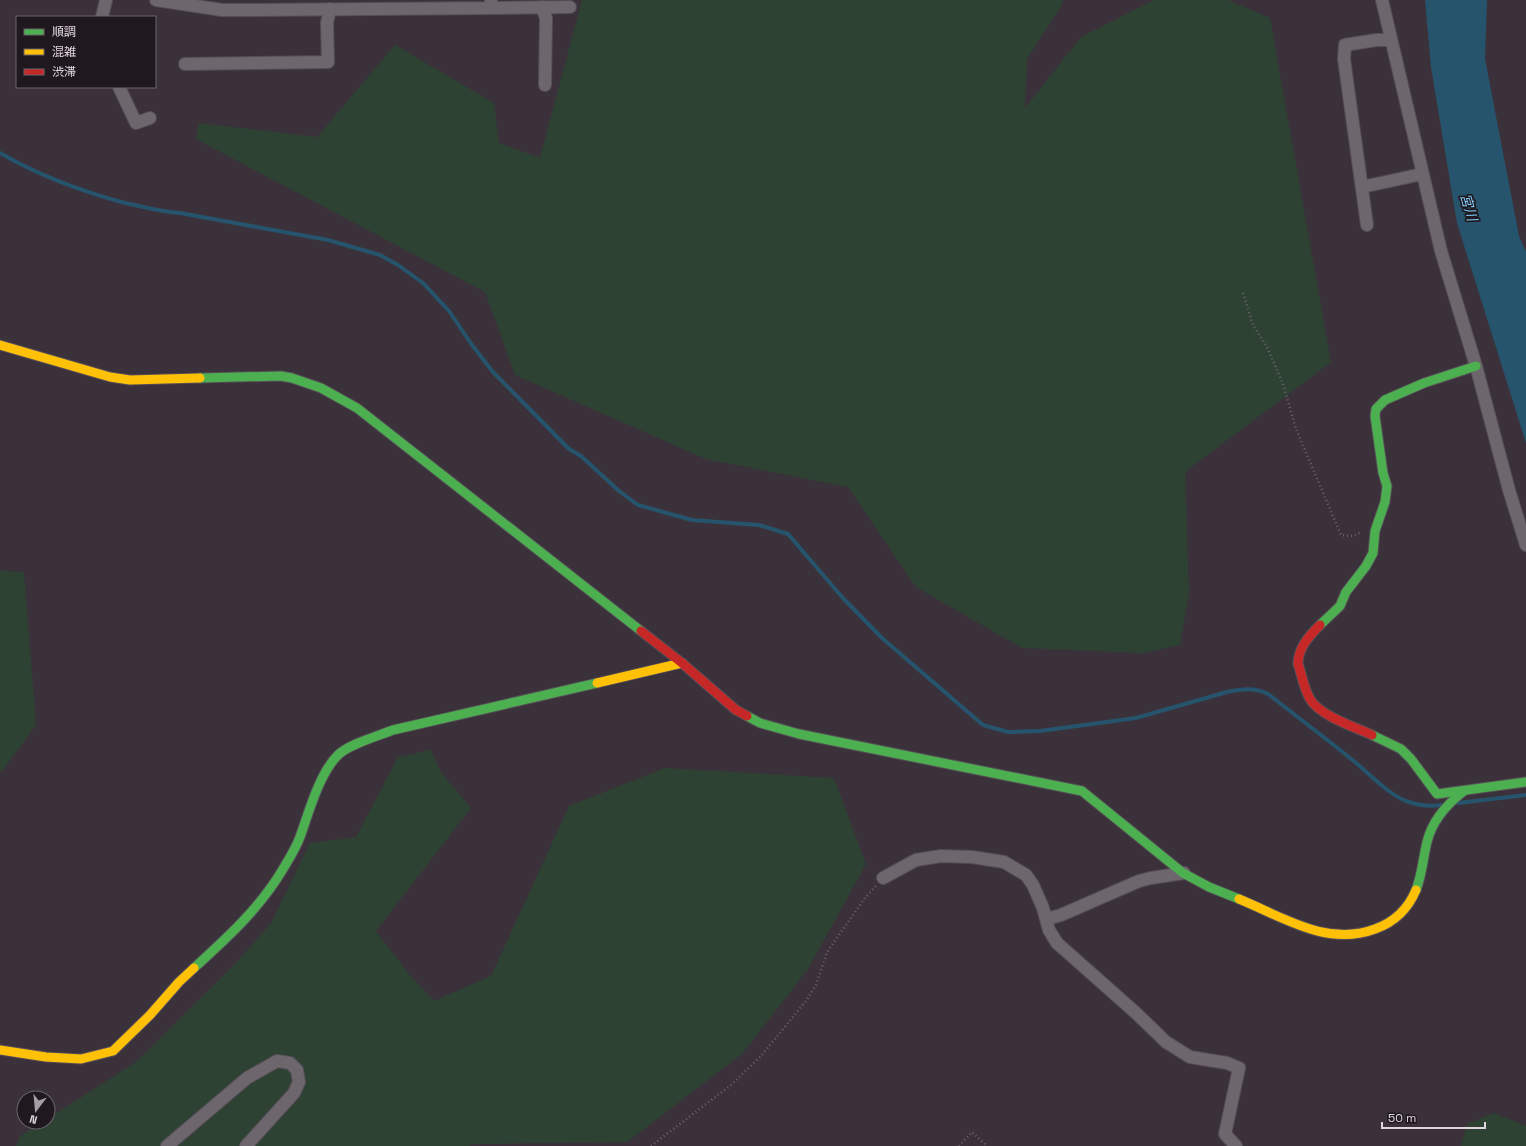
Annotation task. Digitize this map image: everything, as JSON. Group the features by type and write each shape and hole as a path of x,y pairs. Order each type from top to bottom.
{"street":[{"path":"102,16 106,0"},
{"path":"156,0 222,10 330,9 396,4 491,4 542,8 570,7"},
{"path":"1382,0 1441,251 1476,366 1509,490 1526,545"},
{"path":"542,8 546,18 545,85"},
{"path":"185,64 328,62 327,23 330,9"},
{"path":"1367,225 1344,58 1345,45 1376,40 1391,40"},
{"path":"120,88 136,123 150,118"},
{"path":"1362,187 1422,174"},
{"path":"0,344 110,377 130,380 281,376 294,378 319,387 357,408 682,663 736,710 760,723 799,734 1082,791 1184,873 1210,888 1304,927 1328,935 1362,935 1387,924 1399,916 1414,896 1419,882 1433,824 1442,812 1460,794"},
{"path":"1476,366 1424,383 1385,400 1376,409 1375,416 1383,474 1387,486 1385,502 1375,531 1373,553 1366,566 1346,592 1340,606 1313,632 1300,650 1298,664 1304,685 1310,699 1315,705 1333,718 1401,748 1412,759 1437,794 1460,794 1526,782"},
{"path":"0,1050 46,1057 81,1059 113,1051 150,1015 180,982 232,933 255,908 282,870 299,839 314,797 330,765 339,754 360,742 393,730 682,663"},
{"path":"883,878 916,860 941,856 972,857 1004,862 1026,875 1033,885 1047,919 1049,930 1057,943 1136,1012 1166,1042 1190,1057 1227,1063 1239,1068 1225,1134 1236,1146"},
{"path":"1047,919 1061,915 1139,882 1151,878 1184,873"},
{"path":"167,1146 247,1078 277,1061 290,1063 297,1070 299,1082 294,1093 246,1146"}],"path":[{"path":"1243,293 1253,325 1267,347 1283,384 1296,429 1341,535 1353,536 1362,532"},
{"path":"651,1146 731,1085 761,1056 806,1001 816,985 827,952 865,898 883,878"},
{"path":"960,1146 972,1132 987,1146"}],"green space":[{"path":"582,0 1062,0 1063,3 1027,59 1025,108 1081,37 1154,0 1228,0 1270,18 1331,362 1185,472 1189,594 1180,645 1144,653 1022,648 916,587 848,487 706,459 515,375 485,292 196,139 199,123 317,137 395,45 494,103 499,143 540,158"},
{"path":"0,571 24,572 36,725 2,771 0,771"},
{"path":"431,750 440,771 471,808 376,931 409,974 434,1001 491,976 569,806 665,768 834,778 866,864 808,969 742,1054 627,1142 477,1144 468,1146 16,1146 20,1136 30,1130 56,1130 56,1114 137,1061 236,963 271,923 310,843 356,837 398,757"},
{"path":"1494,1113 1526,1126 1526,1146 1461,1146 1467,1124"}],"water":[{"name":"宮川","path":"1425,0 1487,0 1485,59 1519,236 1526,252 1526,443 1457,223 1431,67"}],"waterway":[{"path":"0,153 45,176 76,188 125,203 328,240 380,255 398,265 423,283 449,311 472,345 493,372 569,449 581,456 619,491 638,505 692,520 759,525 788,534 842,597 882,638 983,725 1008,732 1040,731 1136,718 1227,692 1243,689 1258,690 1268,694 1340,750 1391,793 1406,801 1419,805 1441,805"},
{"path":"1458,803 1526,795"}],"traffic: fast":[{"path":"1320,625 1340,606 1346,592 1366,566 1373,553 1375,531 1385,502 1387,486 1383,473 1375,416 1376,409 1385,400 1424,383 1476,366"},
{"path":"200,378 281,376 292,378 321,388 357,408 641,631"},
{"path":"194,968 242,922 274,883 288,861 300,837 315,794 325,772 331,763 343,751 356,744 393,730 597,683"},
{"path":"747,716 760,723 799,734 1082,791 1183,873 1209,887 1239,899"},
{"path":"1372,735 1401,749 1411,759 1437,794 1526,782"},
{"path":"1416,890 1432,827 1446,807 1464,791"}],"traffic: slow":[{"path":"0,345 110,377 130,380 200,378"},
{"path":"597,683 682,663"},
{"path":"1239,899 1306,928 1322,932 1357,934 1375,929 1395,919 1405,909 1416,890"},
{"path":"0,1050 46,1057 81,1059 113,1051 150,1015 179,982 194,968"}],"traffic: jam":[{"path":"1320,625 1305,643 1298,658 1298,664 1308,695 1315,705 1322,711 1348,725 1372,735"},
{"path":"641,631 682,663 736,710 747,716"}]}
